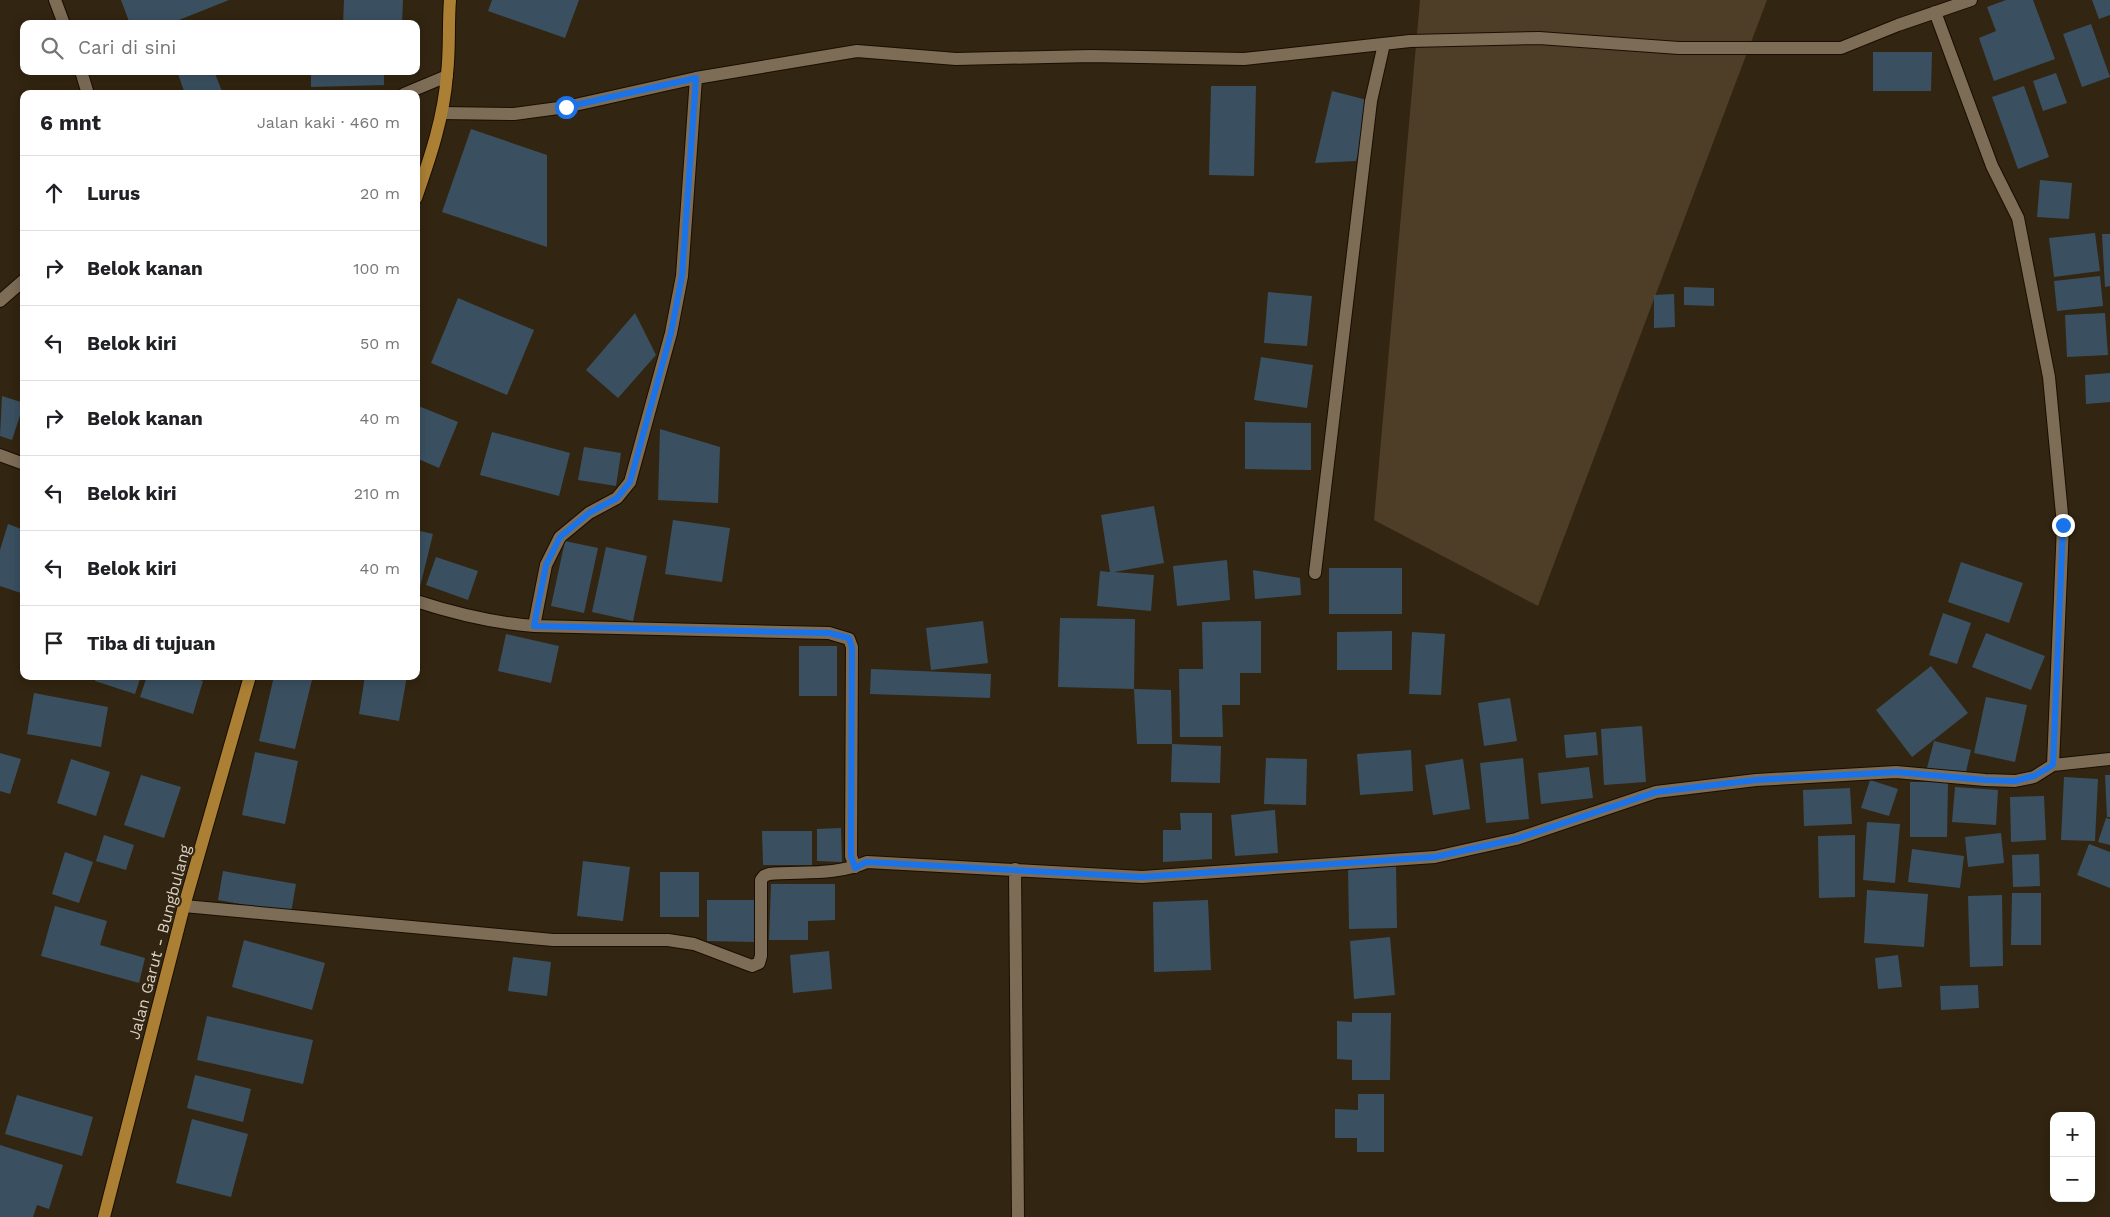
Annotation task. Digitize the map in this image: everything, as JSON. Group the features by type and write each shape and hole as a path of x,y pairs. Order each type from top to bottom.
{"main road":[{"path":"420,186 442,113 447,76 450,0"},
{"name":"Jalan Garut - Bungbulang","path":"104,1217 184,906 249,680"}],"street":[{"path":"55,0 62,20"},
{"path":"442,113 514,114 566,107 696,78 858,51 956,59 1091,56 1244,59 1410,41 1539,38 1679,48 1841,48 1898,25 1971,0"},
{"path":"1935,12 1992,166 2018,218 2049,378 2063,525 2053,765"},
{"path":"1315,573 1371,101 1384,44"},
{"path":"82,75 87,90"},
{"path":"414,90 447,76"},
{"path":"534,626 546,565 560,537 589,513 617,498 630,482 678,299 682,276 696,78"},
{"path":"0,301 20,284"},
{"path":"0,455 20,462"},
{"path":"420,602 455,614 497,623 534,626 829,633 849,638 852,648 851,856 855,868"},
{"path":"184,906 553,940 668,940 694,944 752,966 760,963 761,956 760,886 764,876 779,873 832,872 855,868 866,862 1142,877 1435,857 1516,839 1656,792 1756,780 1896,772 2015,781 2034,776 2053,765 2110,759"},
{"path":"1016,869 1018,1217"}],"shaded area":[{"path":"1420,0 1767,0 1538,606 1374,520"}],"building":[{"path":"121,0 229,0 179,20 128,20"},
{"path":"344,0 403,0 402,20 343,20"},
{"path":"492,0 579,0 565,38 488,11"},
{"path":"2006,0 2033,0 2055,59 1994,81 1979,38 1996,31 1987,7"},
{"path":"2092,0 2110,0 2110,15 2099,19"},
{"path":"2091,24 2110,77 2082,87 2063,34"},
{"path":"1873,52 1932,52 1931,91 1873,91"},
{"path":"2056,73 2067,103 2043,111 2033,81"},
{"path":"178,75 216,75 221,90 184,90"},
{"path":"311,75 384,75 384,85 311,87"},
{"path":"1211,86 1256,86 1254,176 1209,175"},
{"path":"2024,86 2049,157 2018,169 1992,97"},
{"path":"1332,91 1371,101 1356,161 1315,163"},
{"path":"471,129 547,155 547,247 442,212"},
{"path":"2040,180 2072,183 2069,219 2037,217"},
{"path":"2095,233 2100,271 2054,277 2049,238"},
{"path":"2102,234 2110,234 2110,286 2105,287"},
{"path":"2100,276 2103,306 2057,311 2054,281"},
{"path":"1684,287 1714,288 1714,306 1684,305"},
{"path":"1268,292 1312,296 1307,346 1264,343"},
{"path":"1674,294 1675,327 1654,328 1654,295"},
{"path":"458,298 534,330 507,395 431,363"},
{"path":"635,313 656,355 618,398 586,370"},
{"path":"2105,313 2108,355 2067,357 2065,315"},
{"path":"1261,357 1313,365 1307,408 1254,400"},
{"path":"2110,373 2110,402 2086,404 2085,375"},
{"path":"2,396 20,402 20,415 12,440 0,436"},
{"path":"420,407 458,422 439,468 420,460"},
{"path":"1245,422 1311,423 1311,470 1245,469"},
{"path":"660,429 720,447 718,503 658,500"},
{"path":"492,432 570,453 559,496 480,475"},
{"path":"584,447 621,453 616,486 578,480"},
{"path":"1154,506 1164,563 1114,572 1154,575 1151,611 1097,606 1100,571 1110,572 1101,515"},
{"path":"673,520 730,528 722,582 665,574"},
{"path":"8,524 20,528 20,593 0,586 0,550"},
{"path":"420,531 433,534 420,587"},
{"path":"565,541 598,548 584,613 551,606"},
{"path":"606,547 647,556 633,621 592,612"},
{"path":"436,557 478,571 468,600 426,585"},
{"path":"1227,560 1230,600 1177,606 1173,566"},
{"path":"1961,562 2023,583 2009,623 1948,602"},
{"path":"1329,568 1402,568 1402,614 1329,614"},
{"path":"1253,570 1300,578 1301,595 1255,599"},
{"path":"1943,613 1971,623 1957,664 1929,655"},
{"path":"1060,618 1135,619 1134,689 1058,687"},
{"path":"983,621 988,663 931,670 926,628"},
{"path":"1261,621 1261,673 1240,673 1240,705 1222,705 1223,737 1180,737 1179,669 1203,669 1202,622"},
{"path":"1392,631 1392,670 1337,670 1337,632"},
{"path":"1412,632 1445,634 1441,695 1409,694"},
{"path":"1986,633 2045,656 2031,690 1972,667"},
{"path":"506,634 559,646 551,683 498,671"},
{"path":"799,646 837,646 837,696 799,696"},
{"path":"1931,666 1968,713 1912,757 1876,710"},
{"path":"871,669 991,674 990,698 870,694"},
{"path":"95,680 140,680 135,694"},
{"path":"146,680 203,681 193,714 140,697"},
{"path":"273,680 312,680 295,749 259,741"},
{"path":"364,680 406,680 399,721 359,714"},
{"path":"1134,689 1171,690 1172,744 1137,744"},
{"path":"34,693 108,707 101,747 27,734"},
{"path":"1986,697 2027,705 2015,762 1974,753"},
{"path":"1510,698 1517,741 1484,746 1478,703"},
{"path":"1642,726 1646,782 1604,785 1601,729"},
{"path":"1596,732 1598,755 1566,758 1564,735"},
{"path":"1934,741 1971,750 1965,776 1927,768"},
{"path":"1172,744 1221,746 1220,783 1171,782"},
{"path":"1411,750 1413,791 1360,795 1357,754"},
{"path":"255,752 298,761 285,824 242,815"},
{"path":"0,753 21,759 10,794 0,791"},
{"path":"1266,758 1307,759 1306,805 1264,804"},
{"path":"1523,758 1529,819 1486,823 1480,763"},
{"path":"71,759 110,772 96,816 57,803"},
{"path":"1463,759 1470,809 1433,815 1425,765"},
{"path":"1589,767 1593,798 1541,804 1538,773"},
{"path":"141,775 181,787 164,838 124,825"},
{"path":"2105,775 2110,775 2110,817 2107,817"},
{"path":"2064,777 2098,779 2095,841 2061,840"},
{"path":"1870,780 1898,789 1889,816 1861,808"},
{"path":"1910,782 1948,782 1947,837 1910,837"},
{"path":"1955,787 1998,790 1996,825 1952,822"},
{"path":"1850,788 1852,824 1804,826 1803,790"},
{"path":"2044,796 2046,840 2011,842 2010,797"},
{"path":"1275,810 1278,853 1235,856 1231,815"},
{"path":"1180,813 1212,813 1212,859 1163,862 1163,830 1181,830"},
{"path":"2106,818 2110,819 2110,845 2098,842"},
{"path":"1867,822 1900,824 1895,883 1863,880"},
{"path":"841,828 842,862 817,861 817,829"},
{"path":"762,831 812,831 812,865 763,865"},
{"path":"2001,833 2004,863 1968,867 1965,837"},
{"path":"104,835 134,845 126,870 96,861"},
{"path":"1855,835 1855,897 1819,898 1818,836"},
{"path":"2089,844 2110,852 2110,888 2077,875"},
{"path":"1912,849 1964,856 1960,888 1908,882"},
{"path":"65,852 93,862 79,903 52,894"},
{"path":"2039,854 2040,886 2013,887 2012,855"},
{"path":"583,861 630,867 623,921 577,916"},
{"path":"1348,865 1396,865 1397,928 1349,929"},
{"path":"223,871 296,884 291,913 218,900"},
{"path":"660,872 699,872 699,917 660,917"},
{"path":"771,884 835,884 835,920 808,921 808,940 769,940"},
{"path":"1867,890 1928,894 1924,947 1864,943"},
{"path":"2012,893 2041,893 2041,945 2011,945"},
{"path":"2002,895 2003,966 1970,967 1968,896"},
{"path":"707,900 754,900 754,942 707,941"},
{"path":"1208,900 1211,970 1154,972 1153,902"},
{"path":"55,906 107,921 100,945 145,958 139,983 41,956"},
{"path":"1390,937 1395,995 1354,999 1350,941"},
{"path":"244,940 325,963 312,1010 232,987"},
{"path":"829,951 832,989 793,993 790,955"},
{"path":"1898,955 1902,987 1878,989 1875,958"},
{"path":"513,957 551,962 547,996 508,991"},
{"path":"1978,985 1979,1008 1941,1010 1940,986"},
{"path":"1352,1013 1391,1013 1390,1080 1352,1080 1352,1060 1337,1059 1337,1021 1352,1022"},
{"path":"207,1016 313,1040 303,1084 197,1060"},
{"path":"195,1075 251,1089 243,1122 187,1108"},
{"path":"1358,1094 1384,1094 1384,1152 1357,1152 1357,1138 1335,1138 1335,1109 1358,1110"},
{"path":"17,1095 93,1117 82,1156 5,1134"},
{"path":"192,1119 248,1134 231,1197 176,1183"},
{"path":"0,1145 63,1165 49,1209 37,1205 33,1217 0,1217"}],"route":[{"path":"566,107 696,78 682,276 677,307 630,482 617,498 589,513 560,537 546,565 534,626 829,633 849,638 852,648 851,856 855,868 866,862 1142,877 1435,857 1516,839 1656,792 1756,780 1896,772 1985,780 2026,780 2053,765 2063,525"}]}
